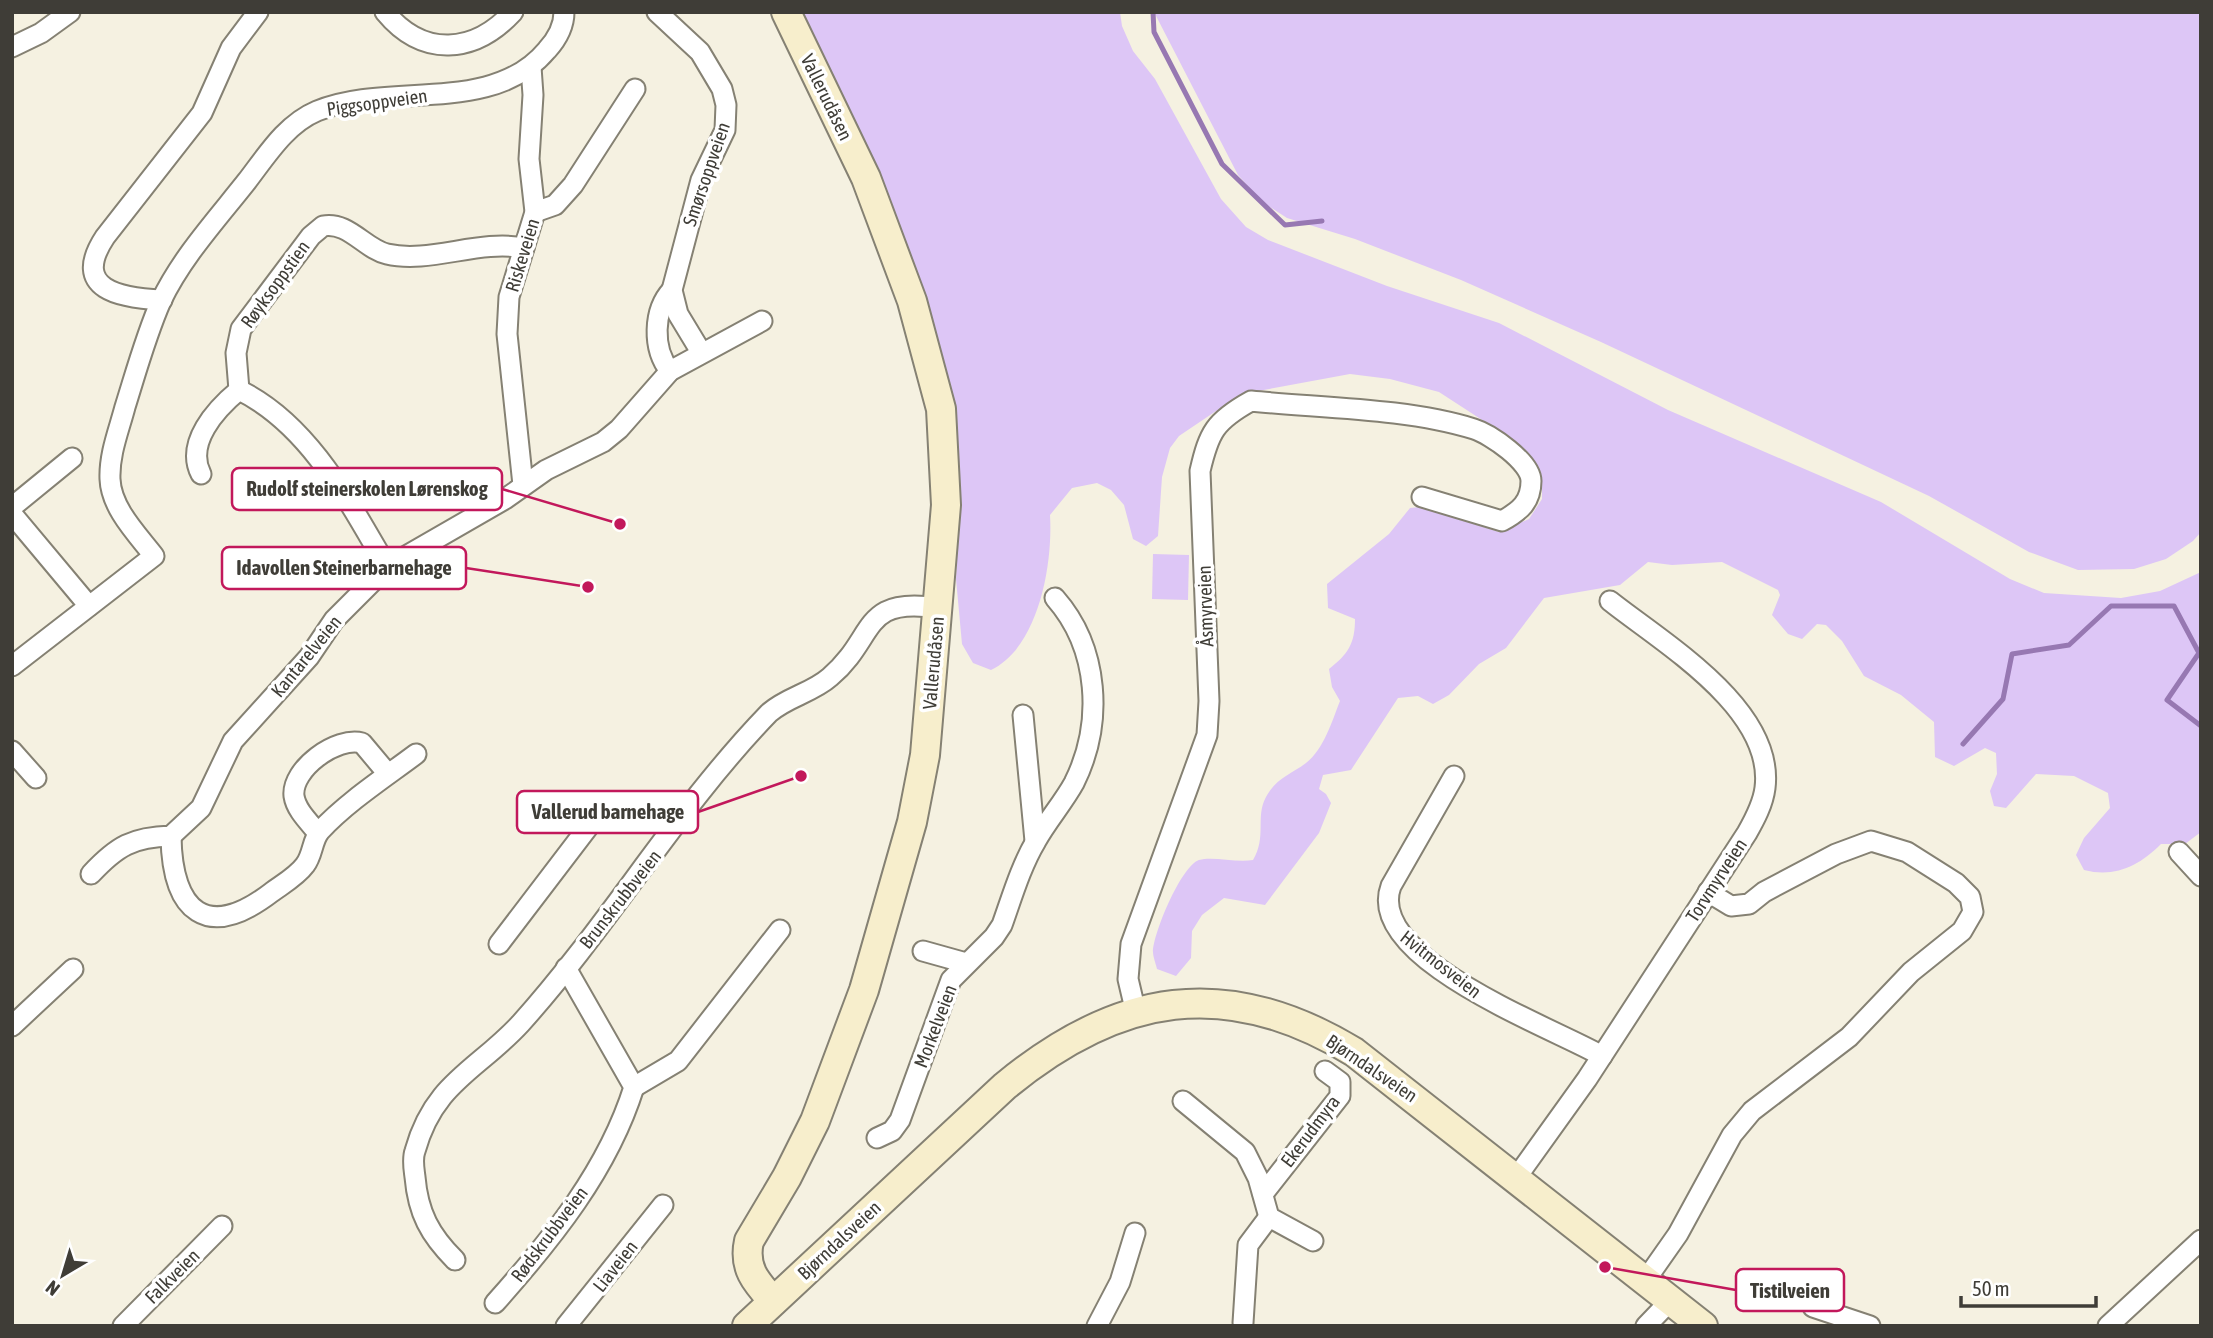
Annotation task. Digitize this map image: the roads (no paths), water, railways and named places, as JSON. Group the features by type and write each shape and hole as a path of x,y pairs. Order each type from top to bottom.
{"street":[{"path":"12,47 46,19 70,12"},
{"path":"162,300 123,297 108,291 94,272 94,256 112,228 202,113 231,48 258,12"},
{"path":"385,12 398,26 417,39 452,46 480,39 513,12"},
{"name":"Piggsoppveien","path":"12,666 154,556 116,503 110,478 113,448 162,300 191,252 277,143 305,116 342,103 484,86 509,79 531,67 559,33 564,12"},
{"name":"Smørsoppveien","path":"657,12 685,36 706,60 722,89 727,117 720,144 701,180 671,290 661,302 658,316 661,356 670,370"},
{"name":"Vallerudåsen","path":"773,1301 747,1266 749,1241 811,1131 864,990 919,791 938,608 946,480 945,435 936,384 919,322 880,209 786,12"},
{"name":"Riskeveien","path":"523,485 507,334 509,297 535,212 530,159 531,67"},
{"path":"535,212 555,205 573,185 635,89"},
{"name":"Røyksoppstien","path":"239,390 237,340 245,320 311,236 323,226 340,227 388,255 499,245 524,248"},
{"path":"671,290 678,314 701,352"},
{"name":"Kantarelveien","path":"171,836 201,808 233,741 309,657 334,620 387,567 505,499 546,470 603,442 619,429 670,370 762,321"},
{"path":"201,474 197,466 198,444 217,411 239,390 265,405 322,464 387,567"},
{"name":"Åsmyrveien","path":"1136,1013 1128,979 1131,944 1207,736 1209,701 1200,471 1208,436 1225,415 1251,401 1444,423 1475,429 1499,442 1519,460 1531,476 1530,498 1518,512 1502,521 1422,497"},
{"path":"12,507 72,458"},
{"path":"12,514 89,606"},
{"name":"Morkelveien","path":"877,1138 892,1130 900,1120 951,980 1002,925 1035,841 1080,769 1088,742 1094,698 1085,646 1073,618 1055,598"},
{"name":"Torvmyrveien","path":"1516,1178 1602,1056 1747,833 1762,800 1766,778 1759,749 1748,722 1729,698 1610,601"},
{"name":"Brunskrubbveien","path":"455,1260 436,1241 422,1219 416,1197 413,1154 434,1104 454,1081 519,1025 769,713 787,699 828,679 877,617 890,608 911,604 938,608"},
{"name":"Morkelveien","path":"1023,715 1035,841"},
{"path":"318,834 296,805 293,792 304,771 331,748 343,742 362,743 388,775"},
{"path":"12,751 36,778"},
{"path":"91,874 109,854 127,844 144,837 171,836 172,863 180,894 193,908 216,917 233,916 252,908 292,878 305,865 318,834 416,754"},
{"name":"Hvitmosveien","path":"1454,776 1391,886 1387,903 1393,924 1406,941 1474,992 1602,1056"},
{"path":"499,944 592,822 614,804"},
{"path":"1645,1281 1678,1234 1732,1135 1752,1111 1849,1037 1911,972 1962,931 1973,912 1970,897 1956,883 1907,852 1871,841 1836,854 1764,892 1749,904 1731,906 1708,892"},
{"path":"2179,852 2201,876"},
{"path":"566,968 634,1087 678,1062 780,930"},
{"path":"923,951 966,963"},
{"path":"12,1026 73,969"},
{"name":"Bjørndalsveien","path":"747,1326 1037,1060 1090,1028 1136,1013 1178,1005 1226,1004 1275,1014 1306,1026 1374,1066 1703,1326"},
{"name":"Ekerudmyra","path":"1263,1194 1339,1096 1340,1082 1325,1071"},
{"name":"Rødskrubbveien","path":"495,1303 542,1250 577,1203 626,1112 634,1087"},
{"path":"1183,1101 1245,1152 1263,1194 1269,1217 1313,1241"},
{"name":"Liaveien","path":"566,1326 663,1205"},
{"path":"1243,1323 1248,1245 1269,1217"},
{"name":"Falkveien","path":"123,1326 222,1226"},
{"path":"1097,1326 1120,1282 1135,1233"},
{"path":"2108,1326 2201,1240"},
{"path":"1647,1326 1670,1301"},
{"path":"1813,1307 1870,1326"}],"waterway":[{"path":"1153,12 1154,32 1222,164 1285,225 1322,221"},
{"path":"1963,744 2003,699 2012,654 2069,645 2111,606 2174,606 2199,653 2167,700 2201,726"}],"place":[{"name":"Rudolf steinerskolen Lørenskog","path":"620,524"},
{"name":"Idavollen Steinerbarnehage","path":"588,587"},
{"name":"Vallerud barnehage","path":"801,776"},
{"name":"Tistilveien","path":"1605,1267"}]}
